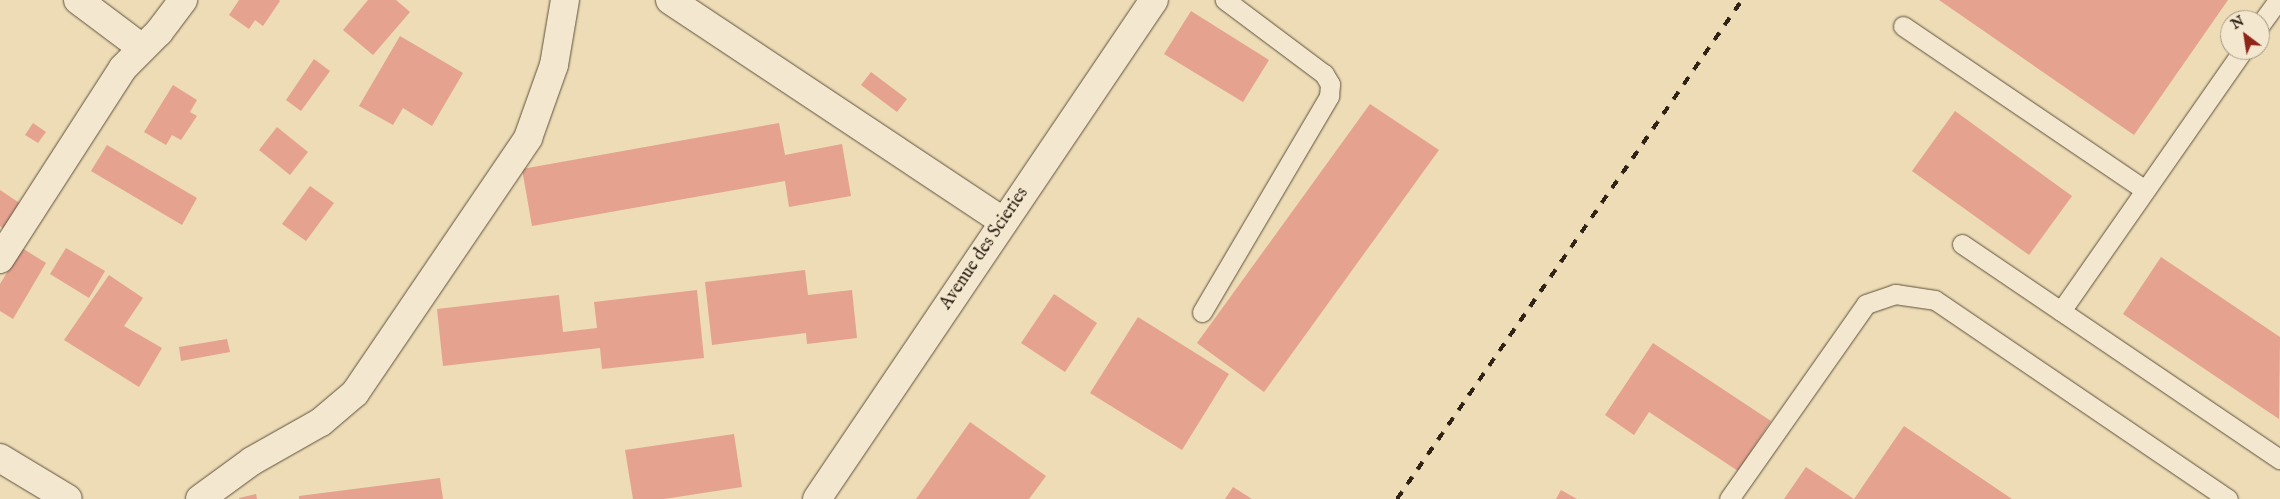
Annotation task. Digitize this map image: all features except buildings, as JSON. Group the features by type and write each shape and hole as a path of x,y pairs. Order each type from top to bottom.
{"street":[{"path":"78,0 142,48"},
{"path":"0,259 77,135 123,68 159,32 183,0"},
{"path":"200,499 252,461 321,422 355,393 528,138 554,65 565,0"},
{"path":"670,0 1003,221"},
{"name":"Avenue des Scieries","path":"817,499 1154,0"},
{"path":"0,458 68,499"}],"lane":[{"path":"1202,312 1329,96 1330,84 1324,74 1225,0"},
{"path":"2270,11 2278,0"},
{"path":"1903,26 2145,190"},
{"path":"2060,311 2236,60"},
{"path":"1962,244 2280,459"},
{"path":"1729,499 1866,304 1894,294 1935,300 2228,499"}],"railway":[{"path":"1397,499 1742,0"}]}
